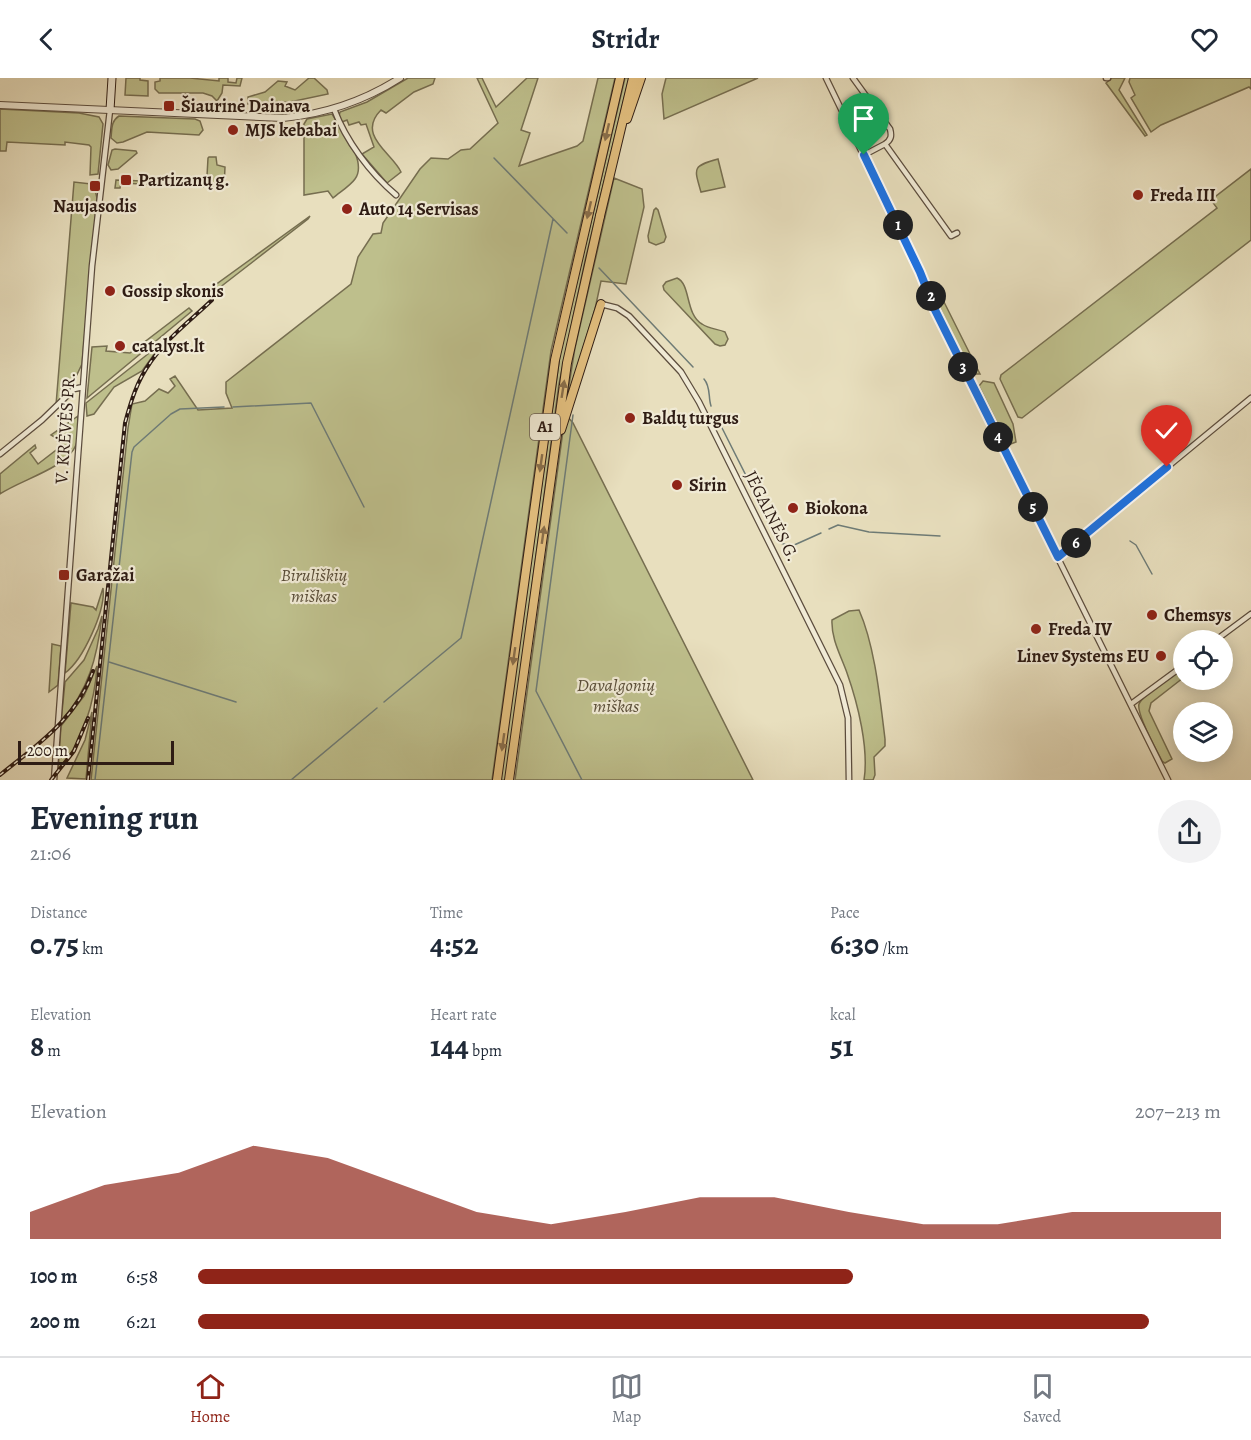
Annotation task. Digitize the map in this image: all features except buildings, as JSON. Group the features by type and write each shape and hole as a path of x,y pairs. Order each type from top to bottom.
{"highway":[{"name":"A1","path":"497,780 555,360 620,78"},
{"name":"A1","path":"509,780 567,363 633,78"},
{"path":"612,164 641,78"},
{"path":"555,447 601,304"}],"main road":[{"name":"V. KRĖVĖS PR.","path":"110,110 112,78"}],"street":[{"path":"0,105 265,118 301,116 334,109 373,93 400,78"},
{"path":"826,78 920,272 935,310 1168,780"},
{"path":"853,78 890,129 891,135 890,141 864,155"},
{"path":"334,109 368,167 396,195"},
{"name":"V. KRĖVĖS PR.","path":"54,780 92,266 110,110"},
{"path":"885,144 951,236 957,233"},
{"name":"JĖGAINĖS G.","path":"601,304 617,308 629,316 681,372 699,402 840,685 848,718 849,780"},
{"path":"0,454 42,420 74,389 83,387"},
{"path":"1058,557 1251,398"},
{"path":"1229,630 1251,614"},
{"path":"1131,704 1173,673"}],"green space":[{"path":"126,78 140,78 140,80 148,81 148,96 125,95"},
{"path":"160,78 219,81 219,78 228,78 228,82 236,83 237,78 242,78 240,86 223,85 222,93 217,101 212,96 203,93 159,93 155,89 155,82 160,81"},
{"path":"309,78 314,78 327,90 328,94 290,102 248,104 248,97 265,92 278,81 287,82 285,86 295,90"},
{"path":"408,78 435,78 433,84 414,92 386,113 381,110 374,119 372,128 374,136 401,172 387,183 362,154 374,147 366,124 361,125 359,122 349,125 347,120 342,122 339,116 340,112 367,102"},
{"name":"Biruliškių miškas","path":"477,78 482,78 496,107 527,78 538,78 521,130 530,133 519,166 577,146 583,141 598,78 615,78 551,351 492,780 91,780 132,404 145,401 159,389 168,393 175,386 170,379 175,376 198,410 232,408 226,393 226,382 351,284 358,257 373,234 381,233 383,223 420,169 431,158 448,159 461,150 470,149 498,123"},
{"path":"625,78 629,78 585,261 559,384 506,780 500,780 561,348"},
{"path":"666,78 758,78 664,119 662,94"},
{"path":"1112,78 1125,78 1119,90 1147,135 1145,136 1106,83"},
{"path":"1130,78 1251,78 1251,89 1249,87 1161,125 1151,132 1131,98 1135,95 1129,82"},
{"path":"0,109 79,113 99,117 103,124 98,174 90,175 91,147 89,145 65,142 65,145 7,142 6,151 0,151"},
{"path":"332,114 352,146 356,155 358,172 353,182 333,198 328,191 304,195 304,124 307,119"},
{"path":"119,116 195,119 200,121 203,130 199,135 147,132 117,143 111,138 113,123"},
{"path":"112,150 137,153 118,169 111,170 108,165"},
{"path":"209,157 216,157 217,165 225,167 224,188 121,183 120,188 115,188 116,180 199,183 207,176"},
{"path":"718,159 725,187 701,192 697,169 703,164"},
{"path":"1251,169 1251,240 1022,418 1018,417 1000,379 1001,375 1217,208 1211,200"},
{"path":"614,178 642,189 644,207 626,284 601,281 595,309 566,404 575,348"},
{"path":"97,180 95,190 97,198 82,364 70,389 56,405 74,182 91,184"},
{"path":"656,208 666,237 664,242 656,245 649,242 648,236"},
{"path":"310,216 308,219 210,295 207,291"},
{"path":"677,278 684,286 690,307 697,319 708,327 725,332 728,339 725,345 715,344 664,290 663,286 666,282"},
{"path":"942,298 980,374 971,374 939,306 938,301"},
{"path":"189,308 192,311 87,398 92,347 107,346 106,351 130,353"},
{"path":"153,350 155,353 142,371 114,387 94,414 87,416 86,403"},
{"path":"983,381 994,383 1013,424 1016,442 1008,445 979,386"},
{"path":"78,416 77,442 71,453 53,467 0,494 0,474 35,445 36,448 30,453 38,464 60,447 56,438 51,435"},
{"name":"Davalgonių miškas","path":"567,416 573,423 753,780 515,780 563,431"},
{"path":"103,588 101,609 92,634 79,657 65,673 71,603 93,607 96,610"},
{"path":"859,610 873,656 885,739 885,746 874,757 873,780 864,780 865,755 862,726 832,627 832,620 849,611"},
{"path":"102,616 94,659 85,685 71,710 61,722 65,682 84,660"},
{"path":"52,644 61,646 58,685 49,692"},
{"path":"97,666 86,722 74,748 58,771 61,726 84,696"},
{"path":"1173,676 1173,686 1151,703 1149,711 1172,759 1165,763 1144,724 1139,709 1139,704 1152,690"},
{"path":"92,712 86,779 67,778 85,740"}],"waterway":[{"path":"494,158 567,233"},
{"path":"384,702 461,638 553,219"},
{"path":"599,268 693,367"},
{"path":"704,379 711,406"},
{"path":"233,407 311,403 364,507"},
{"path":"95,780 132,452 134,447 171,414 180,409 224,407"},
{"path":"573,415 536,691 582,780"},
{"path":"718,420 775,533"},
{"path":"829,529 838,525 869,532 940,536"},
{"path":"780,543 792,546 821,533"},
{"path":"1130,541 1136,545 1152,574"},
{"path":"109,662 236,702"},
{"path":"291,780 377,708"}],"railway":[{"path":"88,780 125,423 138,384 156,354 212,300"},
{"path":"0,775 66,717 86,688 93,671"},
{"path":"51,780 74,751 88,718"}],"place":[{"name":"Šiaurinė Dainava","path":"169,106"},
{"name":"MJS kebabai","path":"233,130"},
{"name":"Partizanų g.","path":"126,180"},
{"name":"Naujasodis","path":"95,186"},
{"name":"Freda III","path":"1138,195"},
{"name":"Auto 14 Servisas","path":"347,209"},
{"name":"Gossip skonis","path":"110,291"},
{"name":"catalyst.lt","path":"120,346"},
{"name":"Baldų turgus","path":"630,418"},
{"name":"Sirin","path":"677,485"},
{"name":"Biokona","path":"793,508"},
{"name":"Garažai","path":"64,575"},
{"name":"Chemsys","path":"1152,615"},
{"name":"Freda IV","path":"1036,629"},
{"name":"Linev Systems EU","path":"1161,656"}],"route":[{"path":"864,155 920,272 935,310 1058,557 1167,467"}]}
